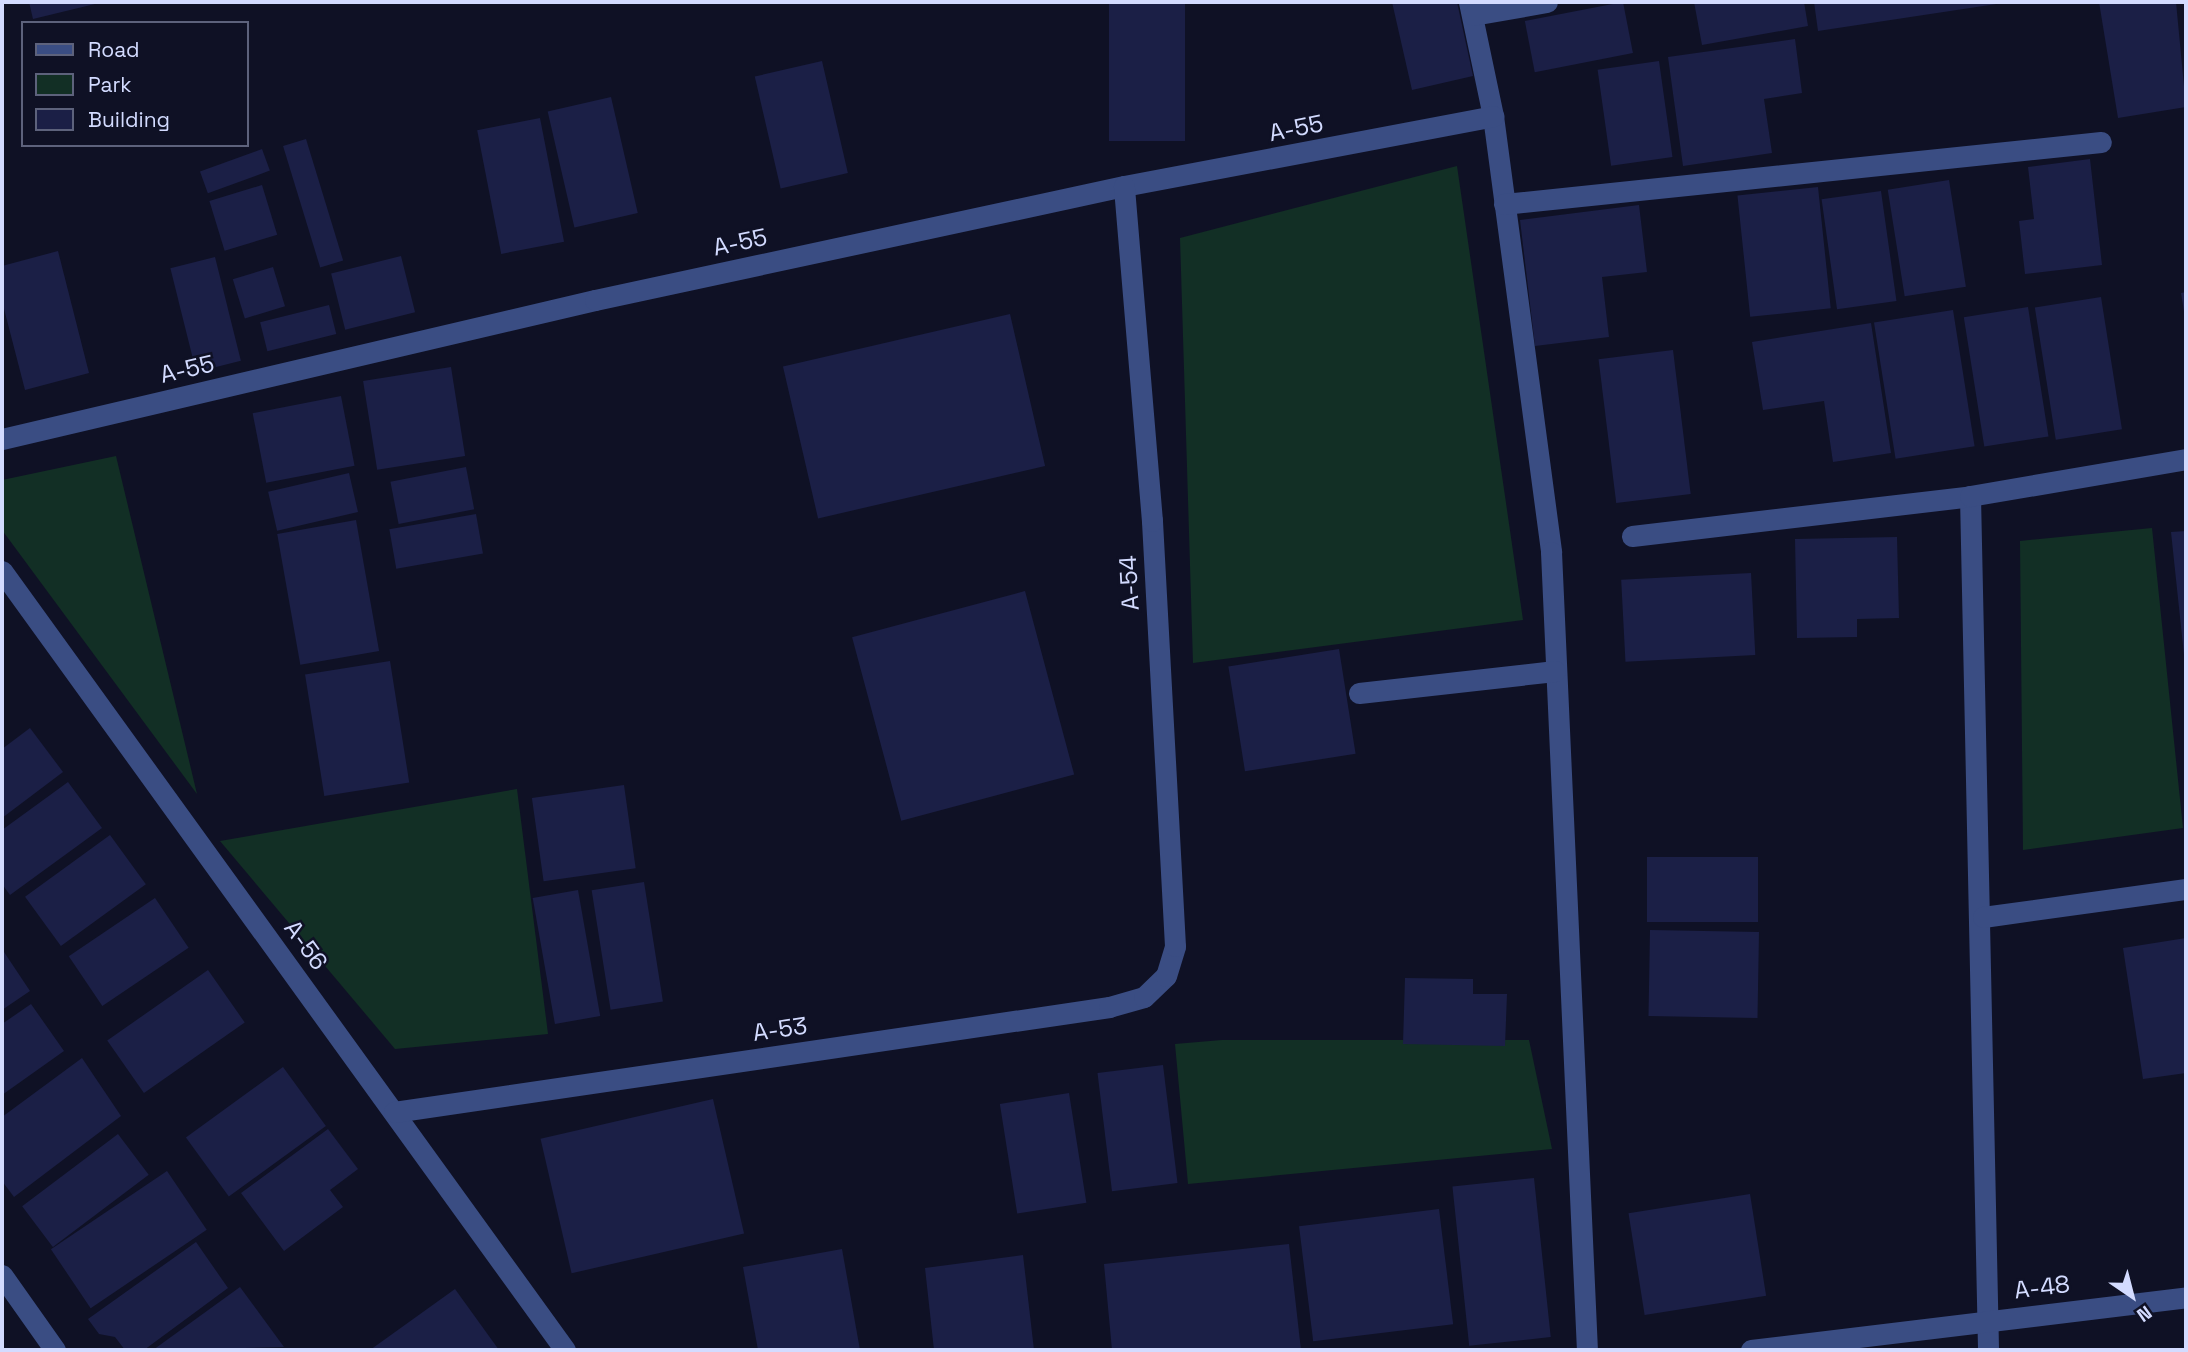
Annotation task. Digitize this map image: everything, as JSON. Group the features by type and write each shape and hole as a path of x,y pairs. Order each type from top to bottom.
{"street":[{"path":"1548,2 1471,8 1493,116 1551,552 1587,1350"},
{"name":"A-55","path":"2,439 594,300 1124,186 1493,116"},
{"path":"1504,204 2101,142"},
{"name":"A-54","path":"1124,186 1152,521 1173,919 1166,976"},
{"path":"1632,536 1970,496 2186,459"},
{"path":"1970,496 1983,916 1988,1350"},
{"name":"A-56","path":"2,571 565,1350"},
{"path":"1359,693 1555,671"},
{"path":"1983,916 2186,889"},
{"name":"A-53","path":"394,1112 1109,1007 1144,997 1166,976"},
{"path":"2,1275 55,1350"},
{"name":"A-48","path":"1751,1350 2186,1297"}],"green space":[{"path":"1457,166 1523,620 1193,663 1180,238"},
{"path":"116,456 197,794 2,530 2,480"},
{"path":"2152,528 2183,828 2023,850 2020,541"},
{"path":"517,789 548,1034 395,1049 220,841"},
{"path":"1222,1040 1529,1040 1552,1149 1188,1184 1175,1044"}],"building":[{"path":"29,2 99,2 99,3 33,19"},
{"path":"1109,2 1185,2 1185,141 1109,141"},
{"path":"1392,2 1457,2 1473,76 1412,90"},
{"path":"1623,2 1633,53 1535,72 1525,21"},
{"path":"1694,2 1804,2 1808,26 1702,45"},
{"path":"1814,2 2002,2 2003,3 1818,31"},
{"path":"2099,2 2176,2 2186,107 2118,118"},
{"path":"1795,39 1802,93 1764,99 1772,153 1683,166 1668,57"},
{"path":"822,61 848,173 781,189 755,77"},
{"path":"1659,61 1672,157 1611,166 1598,70"},
{"path":"611,97 638,213 574,228 548,112"},
{"path":"540,118 564,242 501,254 477,130"},
{"path":"306,139 343,260 320,267 283,146"},
{"path":"262,149 270,171 208,193 200,172"},
{"path":"2090,159 2102,265 2025,274 2019,221 2034,219 2028,167"},
{"path":"1949,180 1966,287 1905,296 1888,190"},
{"path":"262,185 277,235 225,251 209,201"},
{"path":"1818,187 1831,308 1750,317 1737,195"},
{"path":"1881,191 1896,301 1837,309 1822,199"},
{"path":"1639,205 1647,272 1602,277 1609,337 1535,346 1520,220"},
{"path":"58,251 89,373 25,390 2,301 2,266"},
{"path":"401,256 415,312 345,330 331,273"},
{"path":"215,257 241,361 196,372 170,268"},
{"path":"273,267 285,306 245,318 233,279"},
{"path":"2186,292 2186,318 2185,318 2181,293"},
{"path":"2101,297 2122,429 2056,440 2035,307"},
{"path":"329,305 336,334 267,351 260,322"},
{"path":"2028,307 2048,436 1984,447 1964,317"},
{"path":"1953,310 1975,446 1896,459 1874,323"},
{"path":"1010,314 1045,466 818,518 783,366"},
{"path":"1871,323 1891,453 1833,462 1824,401 1763,410 1752,342"},
{"path":"1673,350 1691,494 1616,503 1599,359"},
{"path":"451,367 465,456 377,470 363,381"},
{"path":"341,396 355,466 266,483 253,413"},
{"path":"466,467 474,509 399,524 390,482"},
{"path":"349,473 358,512 277,531 268,492"},
{"path":"476,514 483,553 396,569 389,529"},
{"path":"356,520 379,651 300,665 277,534"},
{"path":"2186,531 2186,655 2184,655 2171,532"},
{"path":"1897,537 1899,618 1857,619 1857,637 1797,638 1795,539"},
{"path":"1751,573 1755,655 1625,662 1621,580"},
{"path":"1025,591 1074,775 901,821 852,637"},
{"path":"1339,649 1356,754 1245,771 1228,667"},
{"path":"390,661 409,782 324,796 305,674"},
{"path":"30,728 63,772 2,818 2,749"},
{"path":"68,782 102,828 10,895 2,884 2,830"},
{"path":"624,785 636,868 544,881 532,798"},
{"path":"110,835 146,884 61,946 25,897"},
{"path":"1647,857 1758,857 1758,922 1647,922"},
{"path":"644,882 663,1002 611,1010 592,890"},
{"path":"578,890 600,1016 555,1024 533,898"},
{"path":"155,898 189,948 102,1006 69,956"},
{"path":"1650,930 1759,932 1757,1018 1648,1016"},
{"path":"2186,938 2186,1073 2143,1079 2123,948"},
{"path":"2,949 30,991 2,1010"},
{"path":"208,970 245,1022 144,1093 107,1041"},
{"path":"1405,978 1473,979 1473,994 1507,994 1505,1046 1403,1044"},
{"path":"31,1004 64,1051 2,1095 2,1024"},
{"path":"82,1058 121,1116 14,1197 2,1181 2,1117"},
{"path":"1163,1065 1178,1183 1112,1191 1097,1073"},
{"path":"283,1067 326,1126 229,1197 186,1138"},
{"path":"1069,1093 1086,1203 1017,1214 1000,1104"},
{"path":"713,1099 744,1233 572,1273 541,1139"},
{"path":"328,1129 358,1169 330,1190 343,1207 284,1251 241,1193"},
{"path":"118,1134 149,1175 53,1247 22,1206"},
{"path":"167,1171 207,1230 91,1308 51,1249"},
{"path":"1534,1178 1551,1337 1469,1346 1452,1187"},
{"path":"1750,1194 1766,1296 1645,1315 1629,1213"},
{"path":"1439,1209 1453,1324 1313,1341 1299,1226"},
{"path":"196,1242 228,1288 144,1350 125,1350 115,1337 99,1334 88,1319"},
{"path":"1289,1244 1301,1350 1112,1350 1104,1264"},
{"path":"842,1249 860,1350 758,1350 743,1267"},
{"path":"1023,1255 1034,1350 934,1350 925,1268"},
{"path":"240,1287 284,1347 153,1350"},
{"path":"455,1289 499,1350 370,1350"}]}
